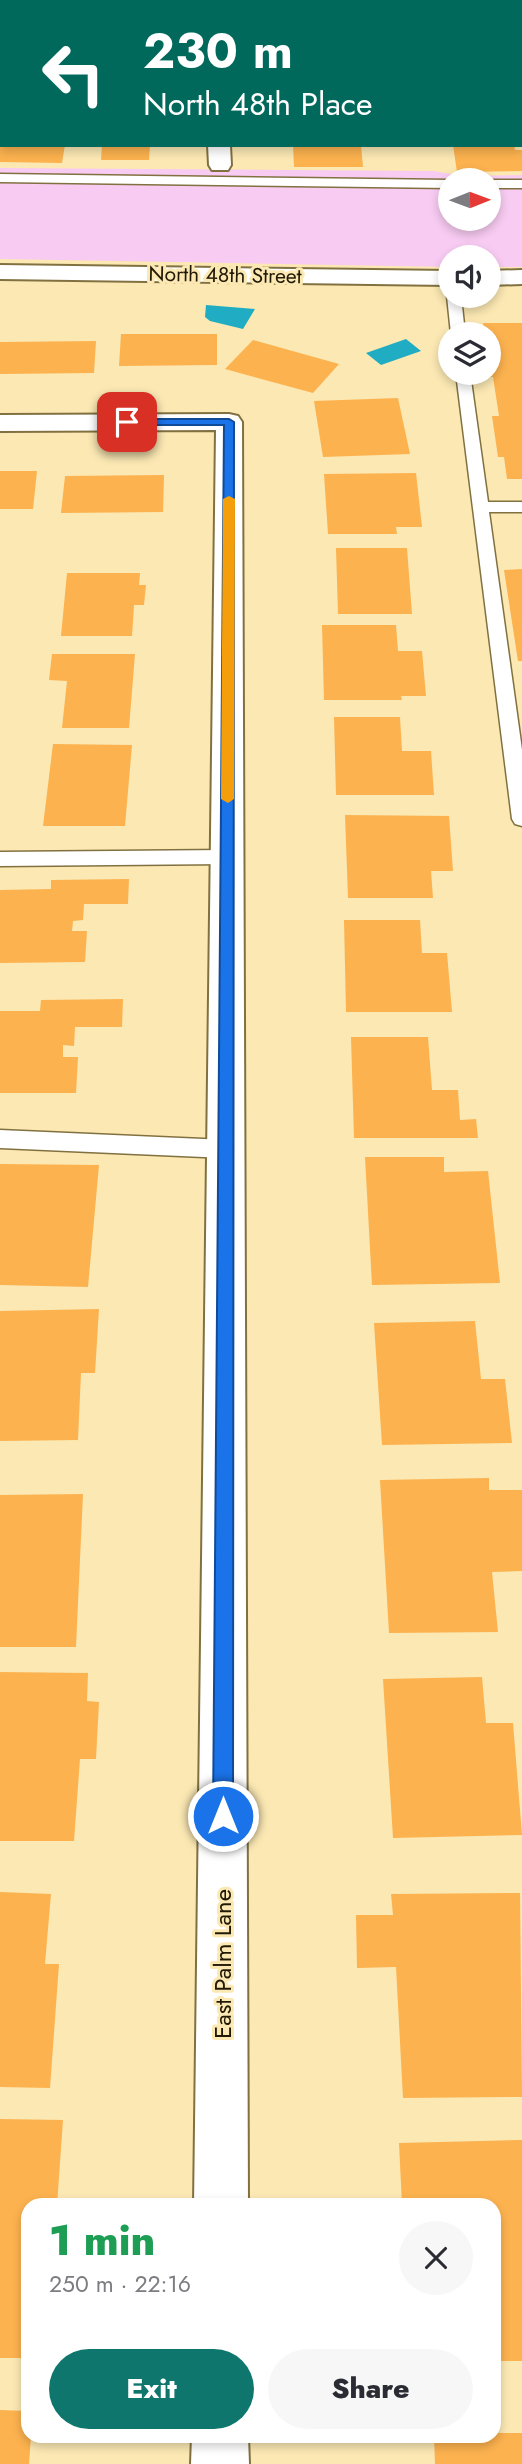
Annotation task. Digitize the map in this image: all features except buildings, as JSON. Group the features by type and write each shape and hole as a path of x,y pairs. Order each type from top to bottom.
{"street":[{"name":"North 48th Street","path":"0,272 438,278"},
{"path":"501,278 522,277"},
{"name":"East Palm Lane","path":"0,423 229,422 221,2198"},
{"path":"220,2443 220,2464"}],"lane":[{"path":"0,178 438,184"},
{"path":"501,184 522,184"},
{"path":"465,385 522,819"},
{"path":"481,507 522,507"},
{"path":"0,859 227,857"},
{"path":"0,1139 226,1149"}],"shaded area":[{"path":"0,168 434,171 438,172 438,231 501,231 501,175 522,175 522,267 501,267 501,245 438,245 438,267 0,259"}],"water":[{"path":"206,305 255,309 243,329 210,321 205,317"},
{"path":"406,339 421,351 381,365 366,353"}],"slow traffic":[{"path":"228,799 229,499"}],"route":[{"path":"127,422 229,422 223,1816"}]}
